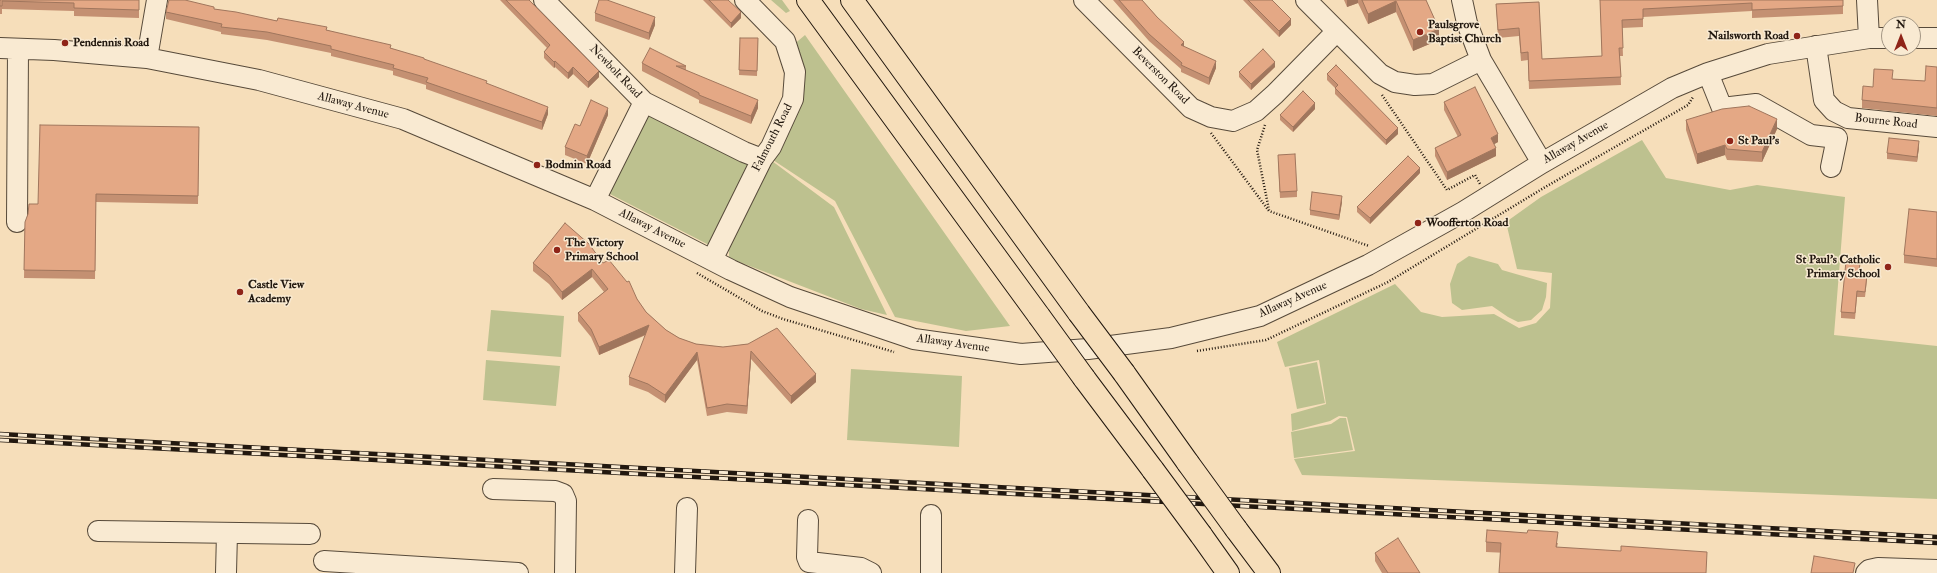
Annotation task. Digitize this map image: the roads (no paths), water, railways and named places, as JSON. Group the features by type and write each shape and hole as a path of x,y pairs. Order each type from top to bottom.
{"highway":[{"path":"808,0 1228,573"},
{"path":"852,0 1269,573"}],"street":[{"path":"147,58 157,0"},
{"name":"Newbolt Road","path":"544,0 644,102 744,152 762,159"},
{"name":"Falmouth Road","path":"712,260 762,159 771,147 794,99 795,72 785,41 745,0"},
{"name":"Beverston Road","path":"1084,0 1191,108 1211,117 1233,121 1256,111 1275,94 1336,32"},
{"path":"1306,0 1336,32 1380,74 1395,82 1415,85 1433,84 1481,60"},
{"path":"1462,0 1467,23 1481,60 1542,163"},
{"path":"1867,0 1869,38"},
{"name":"Allaway Avenue","path":"9,49 54,50 147,58 259,80 403,119 595,200 712,260 790,297 914,340 1021,354 1088,349 1171,338 1260,316 1368,265 1390,253 1672,88 1708,73 1768,54 1869,38 1881,38"},
{"path":"1921,38 1937,38"},
{"name":"Bourne Road","path":"1816,46 1824,100 1834,111 1848,118 1937,127"},
{"path":"9,49 9,171 17,222"},
{"path":"1708,73 1722,108 1756,104 1812,135 1837,138 1831,167"},
{"path":"595,200 644,102"},
{"path":"493,488 555,491 563,494 566,501 565,573"},
{"path":"685,573 687,508"},
{"path":"931,573 932,515"},
{"path":"808,520 806,557 809,562 861,568 871,573"},
{"path":"98,531 310,534"},
{"path":"226,533 226,573"},
{"path":"324,561 459,571 518,573"},
{"path":"1866,573 1869,570 1878,568 1937,570"}],"railway":[{"path":"0,434 1937,537"},
{"path":"0,440 1937,543"}],"place":[{"name":"Paulsgrove Baptist Church","path":"1420,32"},
{"name":"Nailsworth Road","path":"1797,36"},
{"name":"Pendennis Road","path":"65,43"},
{"name":"St Paul's","path":"1730,141"},
{"name":"Bodmin Road","path":"537,165"},
{"name":"Woofferton Road","path":"1418,223"},
{"name":"The Victory Primary School","path":"557,250"},
{"name":"St Paul's Catholic Primary School","path":"1888,267"},
{"name":"Castle View Academy","path":"240,292"}]}
